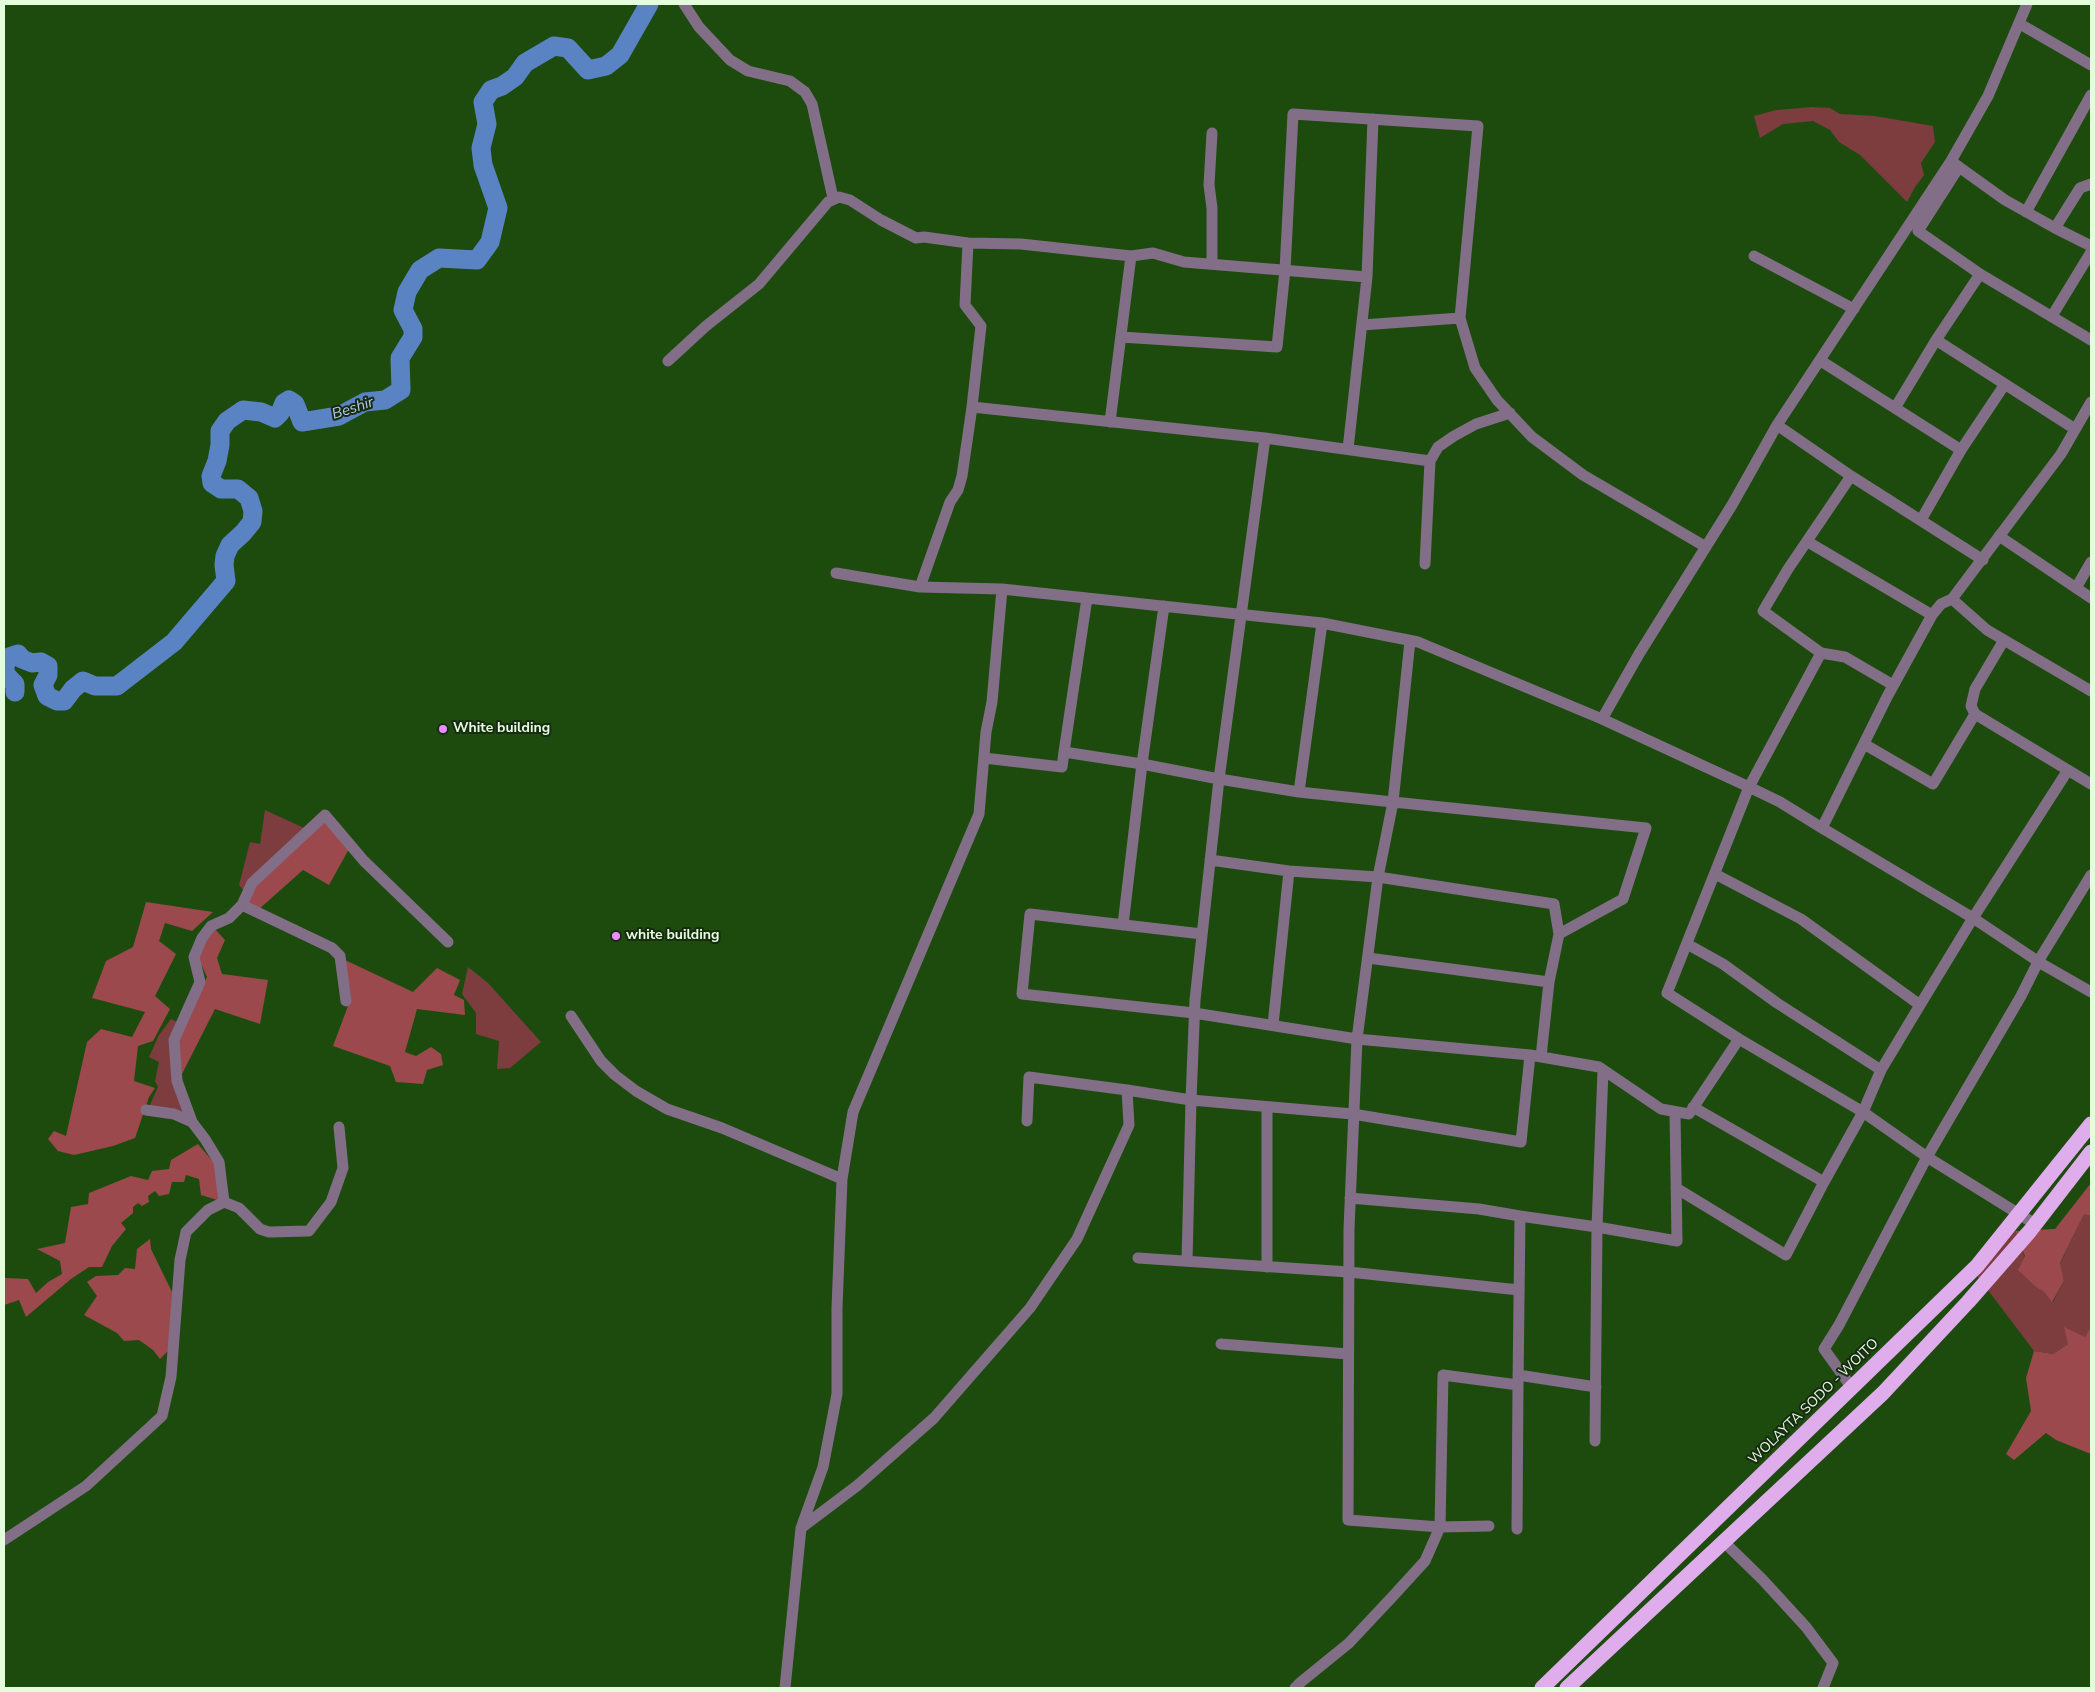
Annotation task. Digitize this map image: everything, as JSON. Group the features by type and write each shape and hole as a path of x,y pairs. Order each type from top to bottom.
{"highway":[{"name":"WOLAYTA SODO - WOITO","path":"1542,1688 1977,1266 2091,1124"},
{"path":"1568,1688 1883,1393 1968,1302 2035,1224 2091,1152"},
{"path":"1819,1420 1835,1437"}],"street":[{"path":"684,4 699,27 730,60 748,71 790,81 805,92 812,104 833,198"},
{"path":"2027,4 1988,96 1955,164 1918,231 1980,274 2091,340"},
{"path":"2020,24 2091,65"},
{"path":"2026,212 2091,95"},
{"path":"1121,337 1277,347 1285,270 1294,114 1478,126 1460,318 1475,368 1497,400 1532,437 1583,475 1706,548"},
{"path":"1348,449 1367,277 1373,119"},
{"path":"1212,133 1209,185 1212,208 1212,264"},
{"path":"1955,164 2026,212 2091,246"},
{"path":"1602,719 1639,654 1706,548 1777,425 1854,309 1955,164"},
{"path":"2055,228 2080,188 2091,184"},
{"path":"668,361 706,326 759,284 833,198 839,197 850,200 881,220 916,238 1021,244 1131,256 1153,253 1184,262 1367,277"},
{"path":"920,587 950,502 958,490 962,476 972,407 981,326 965,305 968,242"},
{"path":"2052,316 2091,252"},
{"path":"1110,422 1131,256"},
{"path":"1754,256 1854,309"},
{"path":"1895,408 1936,340 1980,274"},
{"path":"1362,326 1460,318"},
{"path":"1936,340 2075,429"},
{"path":"1820,361 1962,450"},
{"path":"1922,520 1962,450 2005,384"},
{"path":"1822,828 1893,686 1932,615 1941,604 1952,599 1983,560 2061,454 2091,402"},
{"path":"972,407 1265,438 1430,461"},
{"path":"1425,564 1430,461 1438,447 1454,436 1476,424 1510,413"},
{"path":"1777,425 1851,476 1983,560"},
{"path":"1188,1261 1194,1013 1219,779 1243,615 1265,438"},
{"path":"1851,476 1788,569 1763,611 1821,653 1845,658 1893,686"},
{"path":"1999,536 2091,598"},
{"path":"1808,542 1932,615"},
{"path":"2076,588 2091,562"},
{"path":"836,573 920,587 1002,589 1322,623 1418,642 1602,719 1780,802 1972,918 2039,960 2042,964 2091,992"},
{"path":"785,1688 801,1528 823,1467 837,1394 837,1308 842,1179 853,1112 978,814 986,732 992,702 1002,589"},
{"path":"984,758 1062,767 1087,598"},
{"path":"1952,599 1987,630 2091,691"},
{"path":"1123,925 1142,764 1164,606"},
{"path":"1299,792 1322,623"},
{"path":"2004,640 1975,689 1971,706 1975,714 2091,784"},
{"path":"1410,641 1393,802 1378,877 1357,1039 1348,1272 1348,1520 1440,1527 1488,1526"},
{"path":"1821,653 1749,786 1667,993 1739,1039 1862,1112 1927,1157 2035,1224"},
{"path":"1864,744 1933,784 1975,714"},
{"path":"1064,752 1299,792 1646,828 1623,899 1559,934"},
{"path":"1676,1188 1786,1255 1862,1112 1881,1070 1972,918 2068,770"},
{"path":"224,1202 219,1162 192,1122 177,1081 174,1040 200,982 194,958 202,938 211,926 230,918 242,905 252,883 325,815 364,862 448,942"},
{"path":"1027,1121 1029,1077 1191,1100 1353,1114 1521,1142 1559,934 1554,904 1378,877 1289,871 1210,860"},
{"path":"1273,1026 1289,871"},
{"path":"1715,874 1801,919 1920,1005"},
{"path":"1852,1388 1824,1349 1927,1157 2021,996 2039,960 2091,875"},
{"path":"242,905 332,948 340,956 346,1002"},
{"path":"1202,934 1030,914 1022,994 1194,1013 1357,1039 1536,1056 1599,1067 1661,1109 1689,1114 1739,1039"},
{"path":"1687,944 1724,964 1777,1003 1881,1070"},
{"path":"1368,958 1549,982"},
{"path":"571,1016 601,1061 636,1091 667,1109 722,1128 842,1179"},
{"path":"1596,1441 1597,1227 1603,1070"},
{"path":"801,1528 858,1485 934,1418 1030,1308 1077,1239 1125,1134 1128,1125 1127,1090"},
{"path":"1267,1107 1267,1266"},
{"path":"1693,1107 1824,1182"},
{"path":"146,1110 174,1114 192,1122"},
{"path":"1350,1198 1479,1209 1677,1241 1674,1112"},
{"path":"4,1540 86,1486 162,1416 171,1377 180,1260 186,1232 208,1210 224,1202 239,1208 260,1229 269,1232 309,1230 330,1202 343,1168 339,1127"},
{"path":"1517,1530 1520,1216"},
{"path":"1138,1258 1348,1272 1519,1290"},
{"path":"1221,1344 1348,1354"},
{"path":"1295,1688 1349,1644 1425,1561 1440,1527 1443,1375 1596,1387"},
{"path":"1724,1542 1800,1620 1833,1663 1823,1688"}],"shaded area":[{"path":"1812,107 1830,108 1840,114 1875,116 1933,126 1935,142 1921,163 1924,175 1907,202 1860,155 1839,142 1830,130 1813,121 1783,124 1760,138 1754,116 1776,110"},
{"path":"265,810 304,828 244,891 239,885 250,842 260,844"},
{"path":"324,818 349,849 329,885 303,870 258,910 245,904 253,885"},
{"path":"146,902 213,912 192,931 165,923 159,941 176,954 155,996 170,1009 153,1041 138,1046 134,1081 155,1088 149,1097 135,1138 113,1146 74,1155 58,1151 48,1139 54,1131 66,1136 87,1042 101,1029 132,1037 145,1012 92,998 106,961 133,947"},
{"path":"214,928 225,940 217,958 222,974 268,980 260,1024 215,1009 180,1078 177,1039 207,977 198,957 207,937"},
{"path":"345,960 413,992 437,968 460,980 454,995 464,1000 465,1015 417,1009 405,1052 416,1056 431,1047 441,1054 443,1065 427,1070 423,1084 396,1082 390,1066 333,1046 351,998"},
{"path":"468,967 488,983 541,1042 510,1068 497,1069 499,1041 476,1034 476,1013 462,994"},
{"path":"171,1019 177,1022 171,1045 187,1116 149,1107 158,1087 155,1081 159,1062 149,1057 159,1035"},
{"path":"198,1144 215,1164 223,1193 217,1200 201,1195 199,1179 186,1175 184,1182 172,1182 169,1194 159,1196 155,1191 148,1196 149,1202 142,1206 138,1203 133,1207 133,1213 121,1223 126,1229 112,1246 102,1267 89,1267 71,1279 26,1317 19,1300 4,1305 4,1278 28,1279 36,1293 48,1282 62,1274 60,1261 37,1249 65,1243 71,1207 88,1204 89,1193 131,1176 148,1180 152,1171 169,1169 171,1160"},
{"path":"2091,1183 2091,1216 2084,1214 2060,1263 2064,1281 2052,1302 2044,1292 2018,1270 2025,1256 2015,1231 2055,1229"},
{"path":"2084,1213 2091,1216 2091,1326 2085,1337 2068,1344 2053,1354 2034,1351 1975,1273 2015,1231 2036,1287 2044,1292 2053,1302 2064,1281 2060,1264"},
{"path":"150,1239 151,1249 172,1292 171,1348 160,1359 153,1350 139,1340 124,1341 117,1333 84,1315 97,1296 87,1282 96,1276 118,1275 125,1268 135,1269 137,1249"},
{"path":"2091,1326 2091,1454 2056,1440 2046,1433 2014,1460 2006,1454 2031,1411 2026,1378 2034,1351 2053,1354 2068,1344 2064,1327 2085,1337"}],"waterway":[{"name":"Beshir","path":"15,692 15,684 7,676 4,668 9,657 18,654 22,659 32,663 41,662 48,666 48,675 43,685 47,696 57,701 64,701 73,689 83,681 95,686 117,686 174,642 226,581 225,556 230,545 252,522 253,511 249,498 238,489 221,489 212,483 211,476 217,461 220,445 220,431 227,421 243,410 261,412 275,418 280,413 284,403 289,400 295,404 302,422 339,416 365,402 385,400 401,390 400,358 413,337 413,329 403,310 407,292 420,270 439,258 477,260 490,242 498,208 483,165 481,148 487,124 483,102 491,90 502,86 515,77 525,63 554,46 568,48 588,70 606,66 620,55 649,4"}],"place":[{"name":"White building","path":"443,729"},
{"name":"white building","path":"616,936"}]}
